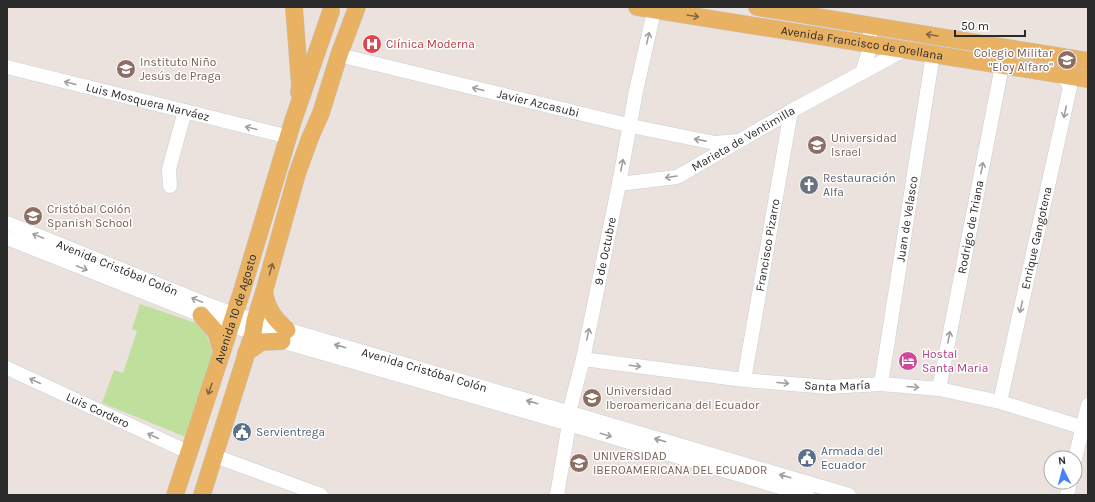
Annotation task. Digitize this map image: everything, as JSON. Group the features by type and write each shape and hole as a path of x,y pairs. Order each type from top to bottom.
{"main road":[{"name":"Avenida 10 de Agosto","path":"175,495 222,352 293,121 300,86 294,7"},
{"name":"Avenida 10 de Agosto","path":"310,138 315,112 348,7"},
{"name":"Avenida 10 de Agosto","path":"202,495 246,353 298,174 310,138 321,114 339,55 358,7"},
{"path":"350,28 364,7"},
{"name":"Avenida Francisco de Orellana","path":"637,7 1088,79"},
{"name":"Avenida Francisco de Orellana","path":"758,7 871,24 1088,61"},
{"name":"Avenida 10 de Agosto","path":"293,121 327,9"},
{"path":"300,86 317,25 327,9"},
{"path":"1063,75 1067,57"},
{"path":"246,353 261,342 285,336 269,310 264,292"},
{"path":"201,315 216,332 222,352"}],"street":[{"name":"9 de Octubre","path":"557,495 569,418 619,184 636,92 655,9"},
{"path":"862,73 868,54 871,24"},
{"name":"Marieta de Ventimilla","path":"619,184 677,177 791,111 904,50"},
{"name":"Juan de Velasco","path":"881,384 933,54"},
{"name":"Javier Azcasubi","path":"339,55 630,125 715,143 738,141"},
{"name":"Rodrigo de Triana","path":"939,389 1002,66"},
{"name":"Luis Mosquera Narváez","path":"7,67 289,137"},
{"name":"Enrique Gangotena","path":"1000,402 1070,86 1063,75"},
{"path":"170,186 169,169 185,111"},
{"name":"Francisco Pizarro","path":"744,380 791,111"},
{"name":"Avenida Cristóbal Colón","path":"7,223 204,303 232,320"},
{"name":"Avenida Cristóbal Colón","path":"7,238 201,315 232,320 254,326 569,418 809,491 849,495"},
{"name":"Santa María","path":"582,359 744,380 828,387 881,384 939,389 1000,402 1085,428"},
{"name":"Luis Cordero","path":"7,368 62,398 188,452"},
{"path":"1078,450 1085,428 1088,404"},
{"path":"214,456 321,495"}],"green space":[{"path":"140,304 196,323 205,331 214,355 186,437 102,403 114,370 123,373 137,331 132,329"}],"place":[{"name":"Clínica Moderna","path":"372,44"},
{"name":"Colegio Militar \"Eloy Alfaro\"","path":"1067,60"},
{"name":"Instituto Niño Jesús de Praga","path":"126,69"},
{"name":"Universidad Israel","path":"817,145"},
{"name":"Restauración Alfa","path":"809,185"},
{"name":"Cristóbal Colón Spanish School","path":"33,216"},
{"name":"Hostal Santa Maria","path":"908,361"},
{"name":"Universidad Iberoamericana del Ecuador","path":"592,398"},
{"name":"Servientrega","path":"242,432"},
{"name":"Armada del Ecuador","path":"807,458"},
{"name":"UNIVERSIDAD IBEROAMERICANA DEL ECUADOR","path":"579,463"}]}
